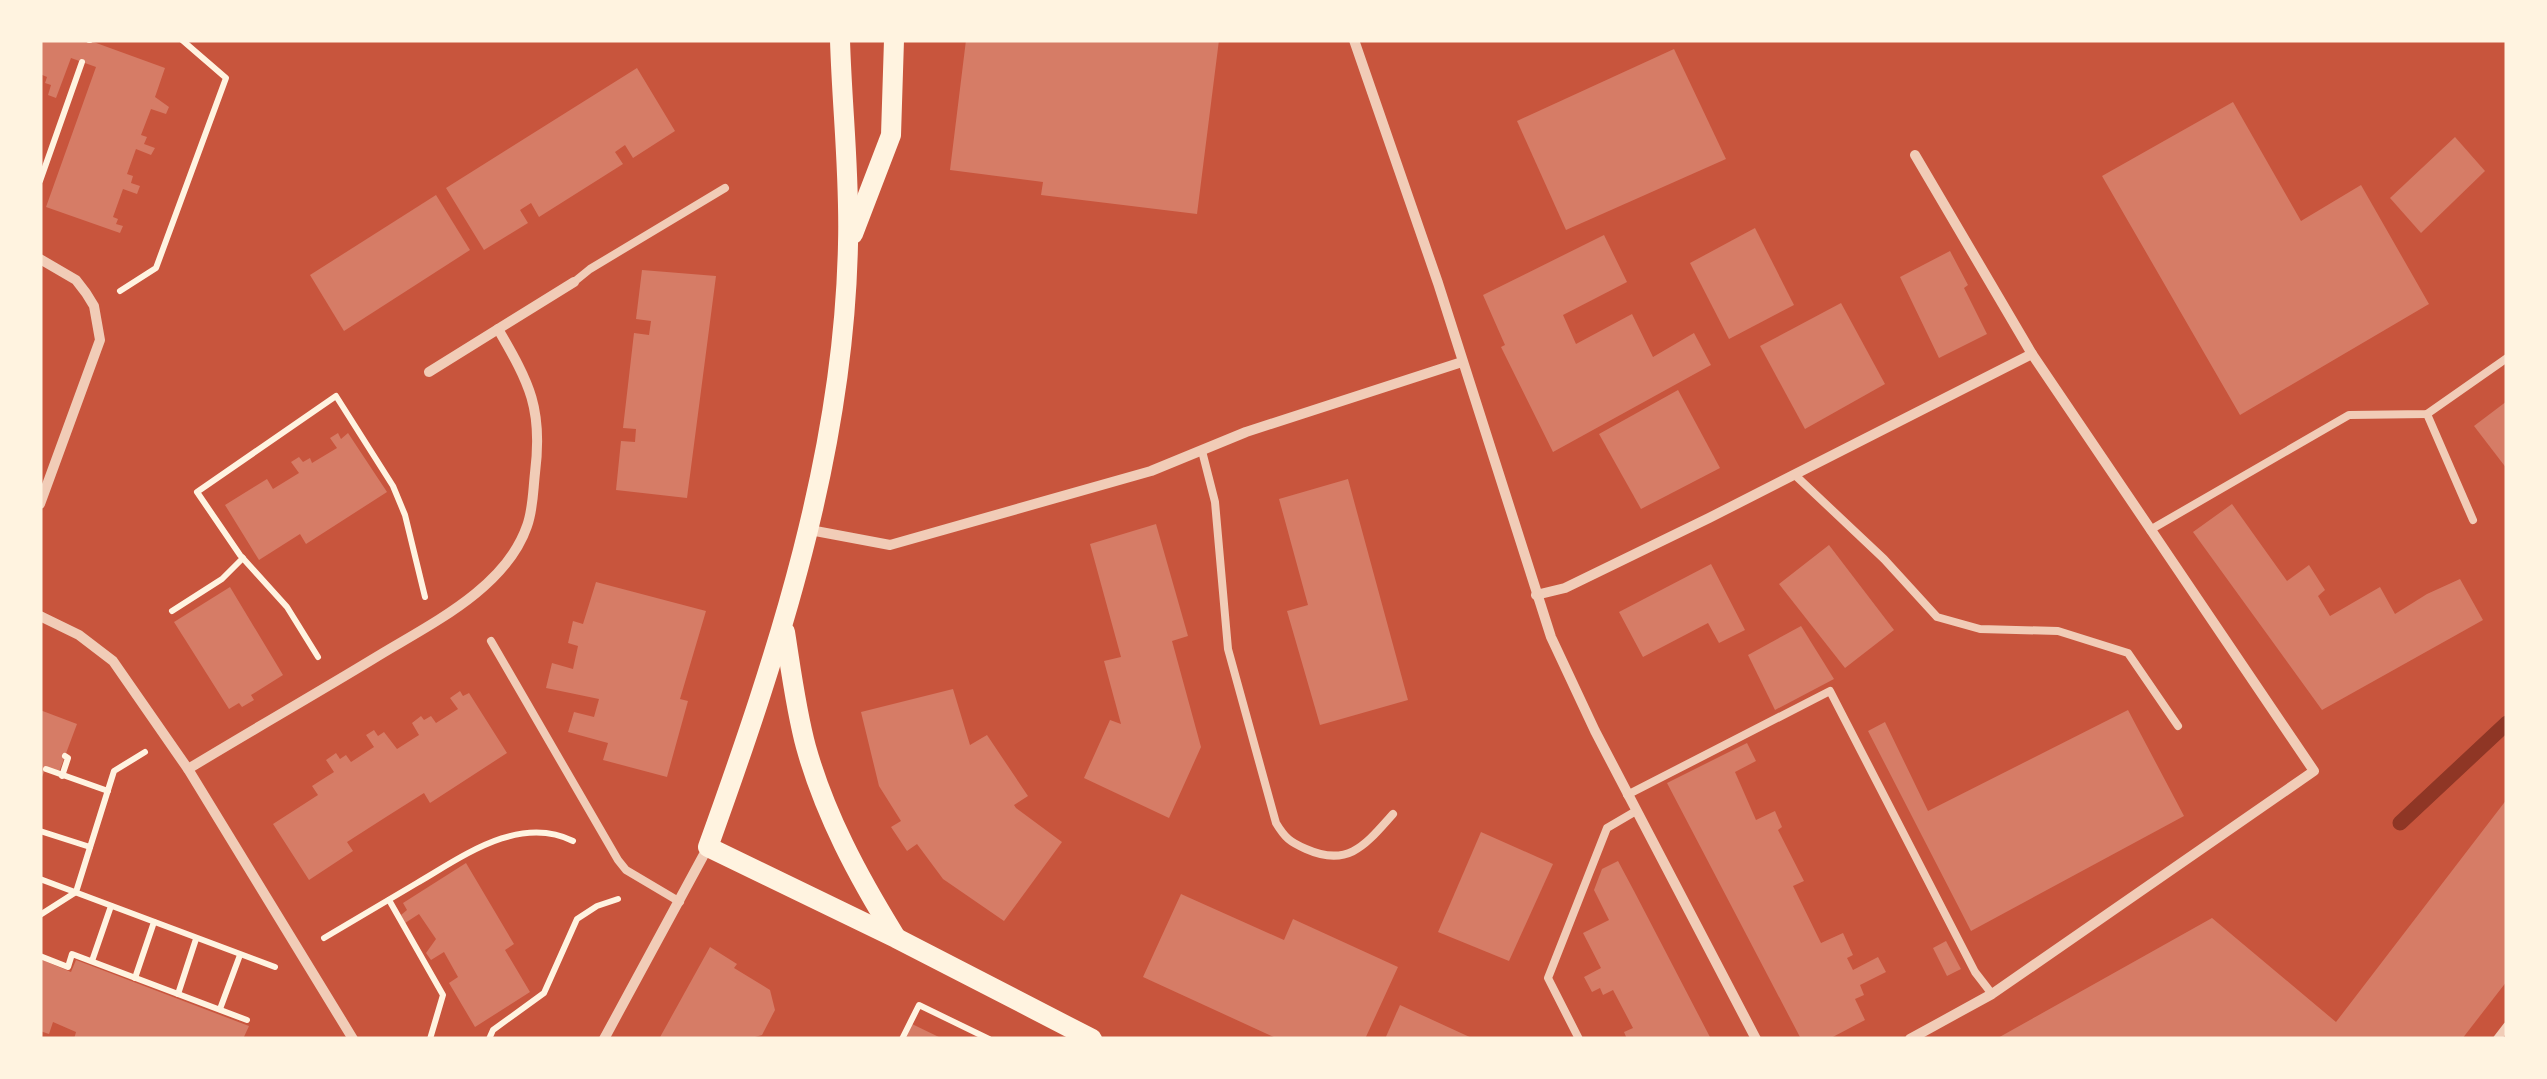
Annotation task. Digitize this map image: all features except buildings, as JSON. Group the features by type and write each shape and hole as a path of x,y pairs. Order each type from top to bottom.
{"main road":[{"path":"840,40 848,245 838,374 810,530 784,626 708,847 1092,1039"},
{"path":"848,245 892,135 894,40"},
{"path":"784,626 798,716 823,797 848,855 896,938"}],"street":[{"path":"1354,40 1438,282 1551,637 1627,794 1756,1039"},
{"path":"1910,1039 1992,994 2314,771 2032,354 1916,155"},
{"path":"40,259 76,280 94,306 100,340 40,504"},
{"path":"430,372 574,282"},
{"path":"188,768 432,622 483,587 522,539 531,510 539,422 521,370 498,330"},
{"path":"1536,595 1565,588 1796,476 2032,354"},
{"path":"810,530 890,545 1151,471 1246,432 1462,362"},
{"path":"40,616 80,635 113,661 188,768 352,1039"},
{"path":"604,1039 708,847"}],"lane":[{"path":"574,282 726,188"},
{"path":"2150,530 2349,415 2427,414 2507,358"},
{"path":"2427,414 2473,520"},
{"path":"1202,451 1215,502 1228,649 1276,823 1287,840 1315,853 1342,857 1358,850 1394,814"},
{"path":"1796,476 1884,558 1937,617 1980,629 2058,631 2128,653 2178,726"},
{"path":"491,642 618,860 626,870 680,902"},
{"path":"1627,794 1830,691 1975,972 1992,994"},
{"path":"1579,1039 1548,978 1608,828 1636,811"},
{"path":"2497,1039 2507,1026"}],"path":[{"path":"94,306 156,268 226,78 182,40"},
{"path":"40,181 82,62"},
{"path":"333,683 287,607 243,558 197,492 336,396 393,486 405,515 432,622"},
{"path":"172,611 222,579 243,558"},
{"path":"40,916 76,892 114,771 167,738"},
{"path":"62,776 68,758 64,756"},
{"path":"46,770 108,792"},
{"path":"40,830 90,848"},
{"path":"40,879 276,967 474,850 501,838 552,833 577,843"},
{"path":"610,892 628,904"},
{"path":"489,1039 493,1030 544,993 577,919 619,898"},
{"path":"388,900 443,994 430,1039"},
{"path":"92,961 112,906"},
{"path":"135,978 154,922"},
{"path":"178,994 196,938"},
{"path":"40,956 68,967 72,954 247,1020"},
{"path":"220,1009 240,955"},
{"path":"902,1039 919,1005 989,1039"}],"waterway":[{"path":"2400,823 2507,723"}]}
